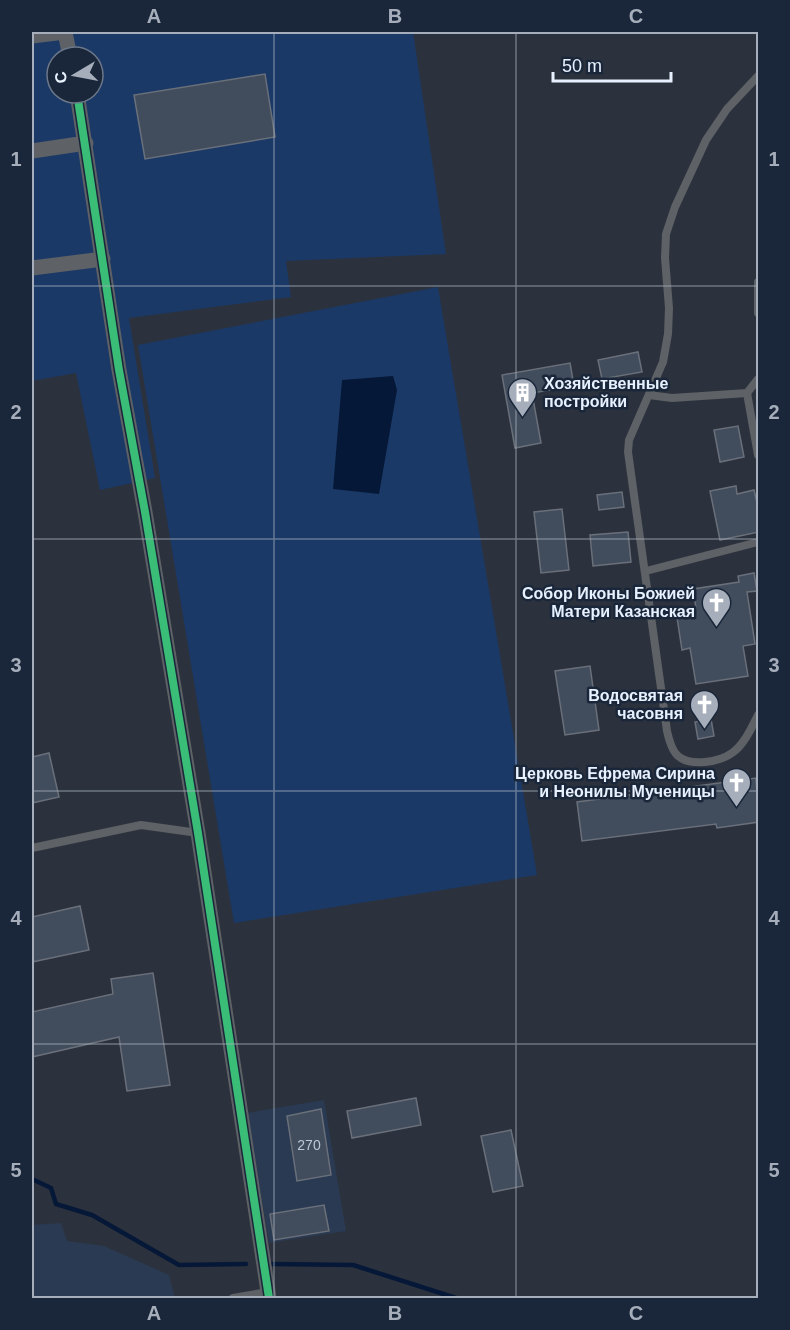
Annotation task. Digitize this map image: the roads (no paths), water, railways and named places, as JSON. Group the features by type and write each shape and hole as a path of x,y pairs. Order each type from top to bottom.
{"street":[{"path":"32,36 65,32"},
{"path":"79,105 119,370 198,833 268,1295"},
{"path":"32,151 86,143"},
{"path":"32,268 103,259"}],"lane":[{"path":"759,76 727,109 706,140 675,207 666,234 664,258 669,308 668,334 663,363 629,440 628,452 667,731 672,746 677,756 687,761 703,762 718,759 733,753 749,733 759,715"},
{"path":"759,282 759,314"},
{"path":"649,395 672,398 747,393 759,379"},
{"path":"747,393 759,455"},
{"path":"646,571 759,542"},
{"path":"32,848 141,825 198,833"},
{"path":"233,1299 268,1295"}],"waterway":[{"path":"32,1179 51,1188 56,1204 92,1215 179,1265 246,1264"},
{"path":"272,1264 353,1265 456,1298"}],"place":[{"name":"Хозяйственные постройки","path":"523,418"},
{"name":"Собор Иконы Божией Матери Казанская","path":"716,628"},
{"name":"Водосвятая часовня","path":"704,730"},
{"name":"Церковь Ефрема Сирина и Неонилы Мученицы","path":"736,808"}]}
